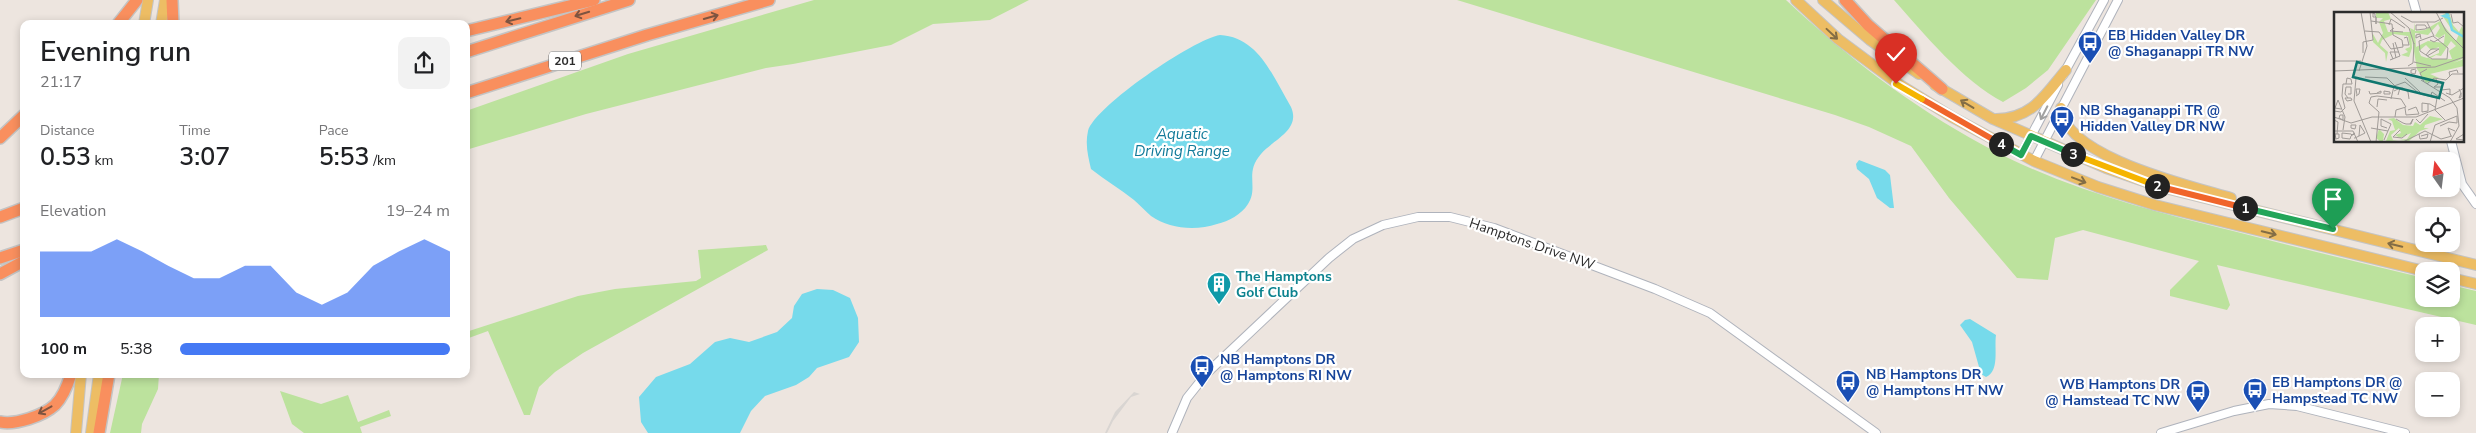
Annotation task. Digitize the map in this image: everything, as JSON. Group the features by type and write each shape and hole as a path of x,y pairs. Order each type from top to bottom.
{"highway":[{"path":"121,20 137,0"},
{"path":"172,0 173,20"},
{"path":"470,30 594,0"},
{"path":"470,51 629,0"},
{"name":"201","path":"470,92 664,30 769,0"},
{"path":"1845,0 1868,25 1942,89"},
{"path":"470,99 653,39 664,30"},
{"path":"0,138 20,119"},
{"path":"0,146 20,128"},
{"path":"0,217 20,210"},
{"path":"0,258 20,251"},
{"path":"0,274 20,263"},
{"path":"0,422 32,418 55,405 70,378"},
{"path":"98,433 108,378"}],"main road":[{"path":"145,20 148,0"},
{"path":"162,20 165,0"},
{"path":"1796,0 1838,39 1896,84 1952,117 2034,161 2098,187 2155,206 2415,269"},
{"path":"1823,0 1870,40 1942,89 1993,119 2106,168 2161,187 2476,265"},
{"path":"1993,119 2017,117 2031,110 2066,70"},
{"path":"2061,108 2062,117 2072,130 2088,144 2112,158 2152,174 2251,204 2261,212"},
{"path":"2460,280 2476,284"},
{"path":"76,433 81,378"},
{"path":"91,433 98,378"}],"street":[{"path":"2021,155 2104,0"},
{"path":"2034,161 2118,0"},
{"path":"2451,142 2462,184 2476,204"},
{"name":"Hamptons Drive NW","path":"1172,433 1187,398 1207,373 1328,258 1353,239 1384,225 1418,217 1450,217 1494,228 1710,313 1876,433"},
{"path":"2161,433 2234,411 2269,404 2297,406 2405,433"},
{"path":"2376,427 2390,433"}],"green space":[{"path":"814,0 1029,0 990,20 933,24 891,45 766,68 586,114 470,149 470,110 628,54"},
{"path":"1457,0 1786,0 1832,41 1905,97 1956,130 2013,160 2075,186 2139,207 2415,276 2415,307 2460,307 2460,287 2476,291 2476,325 2460,321 2460,317 2441,317 2217,265 2230,305 2227,310 2170,296 2170,290 2199,261 2083,230 2055,238 2048,280 2017,278 1949,198 1911,146 1869,127"},
{"path":"1894,0 2096,0 2048,70 2026,88 2003,102 1973,82 1945,56"},
{"path":"766,245 768,250 583,353 555,372 539,387 530,415 524,415 488,331 470,338 470,331 578,296 615,289 696,281 701,278 698,250"},
{"path":"122,378 159,378 158,389 142,424 141,433 110,433"},
{"path":"280,391 321,404 348,395 358,422 389,410 391,416 360,427 362,433 304,433 292,424"}],"shaded area":[{"path":"1134,392 1140,394 1131,397 1113,421 1107,433 1105,433 1115,412"}],"water":[{"name":"Aquatic Driving Range","path":"1220,35 1234,37 1255,51 1271,72 1291,107 1292,122 1285,134 1266,149 1256,161 1252,174 1251,198 1242,211 1221,223 1200,228 1183,228 1166,224 1151,216 1134,200 1091,169 1087,145 1088,131 1108,106 1147,75 1189,48"},
{"path":"1859,160 1885,170 1890,175 1894,208 1890,208 1877,198 1869,179 1857,169 1856,164"},
{"path":"817,289 833,290 850,298 858,318 859,342 849,357 817,368 809,377 796,385 765,396 751,411 740,433 648,433 641,422 639,397 656,377 690,364 715,342 730,338 749,342 777,332 792,318 794,306 802,294"},
{"path":"1970,319 1996,335 1995,365 1986,377 1981,374 1972,342 1960,325 1965,320"}],"place":[{"name":"EB Hidden Valley DR @ Shaganappi TR NW","path":"2090,64"},
{"name":"NB Shaganappi TR @ Hidden Valley DR NW","path":"2062,139"},
{"name":"The Hamptons Golf Club","path":"1219,305"},
{"name":"NB Hamptons DR @ Hamptons RI NW","path":"1202,388"},
{"name":"NB Hamptons DR @ Hamptons HT NW","path":"1848,403"},
{"name":"EB Hamptons DR @ Hampstead TC NW","path":"2255,411"},
{"name":"WB Hamptons DR @ Hamstead TC NW","path":"2198,413"}],"route":[{"path":"1896,84 2021,155 2031,136 2106,168 2161,187 2333,229"}]}
